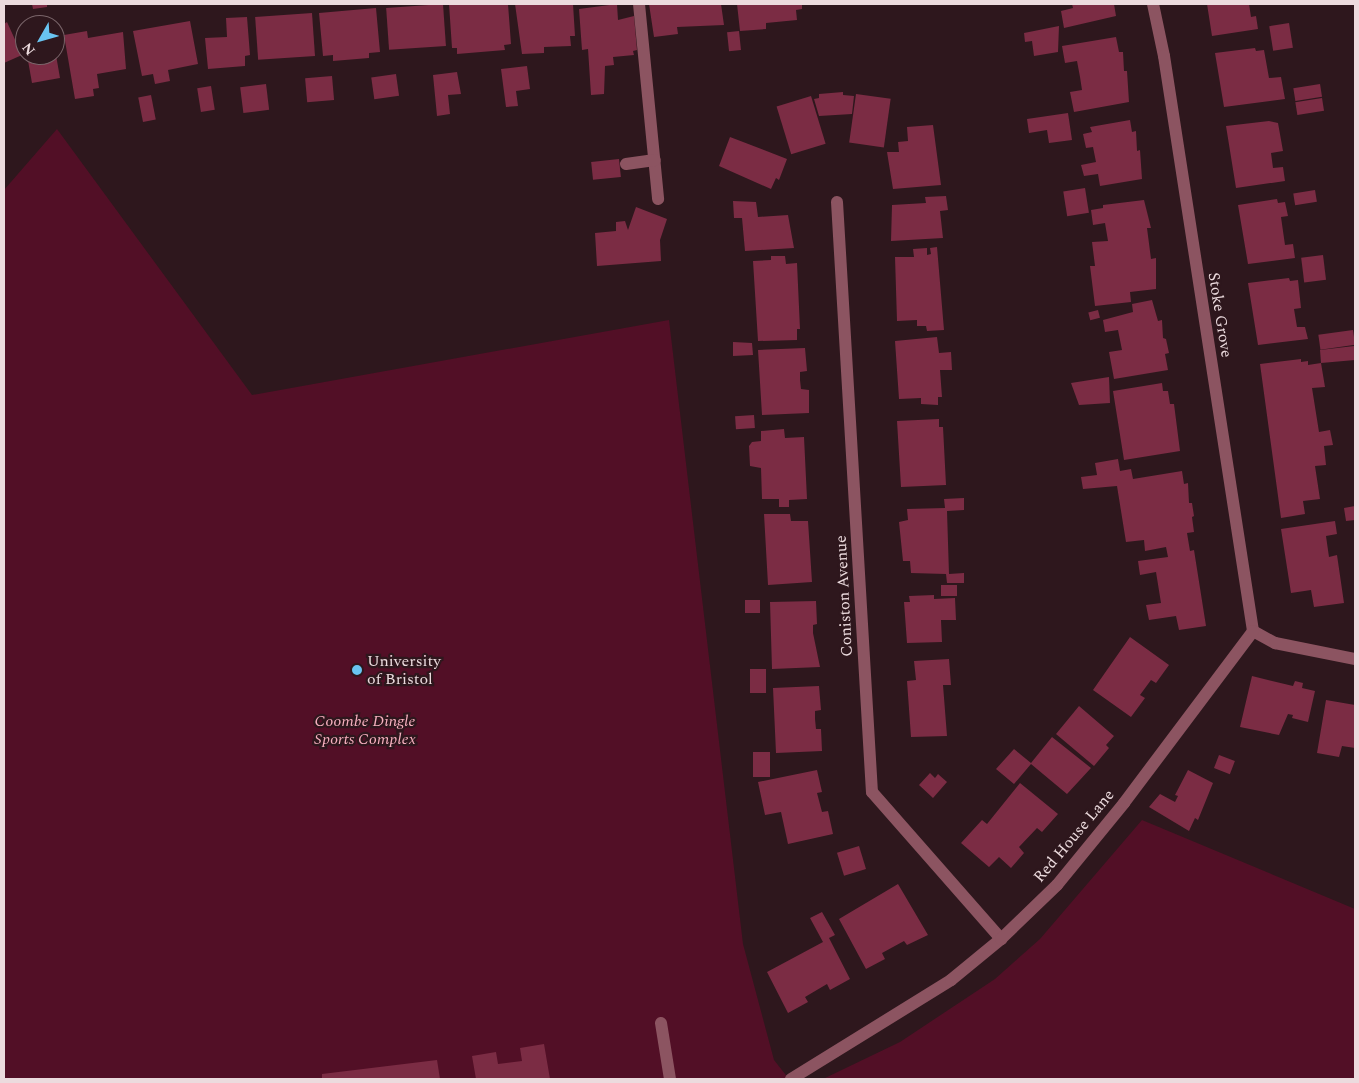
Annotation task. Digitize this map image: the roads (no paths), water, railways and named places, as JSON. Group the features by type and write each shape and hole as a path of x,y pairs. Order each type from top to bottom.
{"street":[{"path":"639,4 658,199"},
{"name":"Stoke Grove","path":"1153,4 1164,56 1253,631"},
{"path":"626,164 654,160"},
{"name":"Coniston Avenue","path":"837,202 872,792 1001,940"},
{"path":"1253,631 1275,643 1355,659"},
{"name":"Red House Lane","path":"791,1079 951,980 1001,940 1063,878 1124,803 1253,631"},
{"path":"660,1023 670,1079"}],"place":[{"name":"University of Bristol","path":"357,670"}],"park label":[{"name":"Coombe Dingle Sports Complex","path":"365,730"}]}
